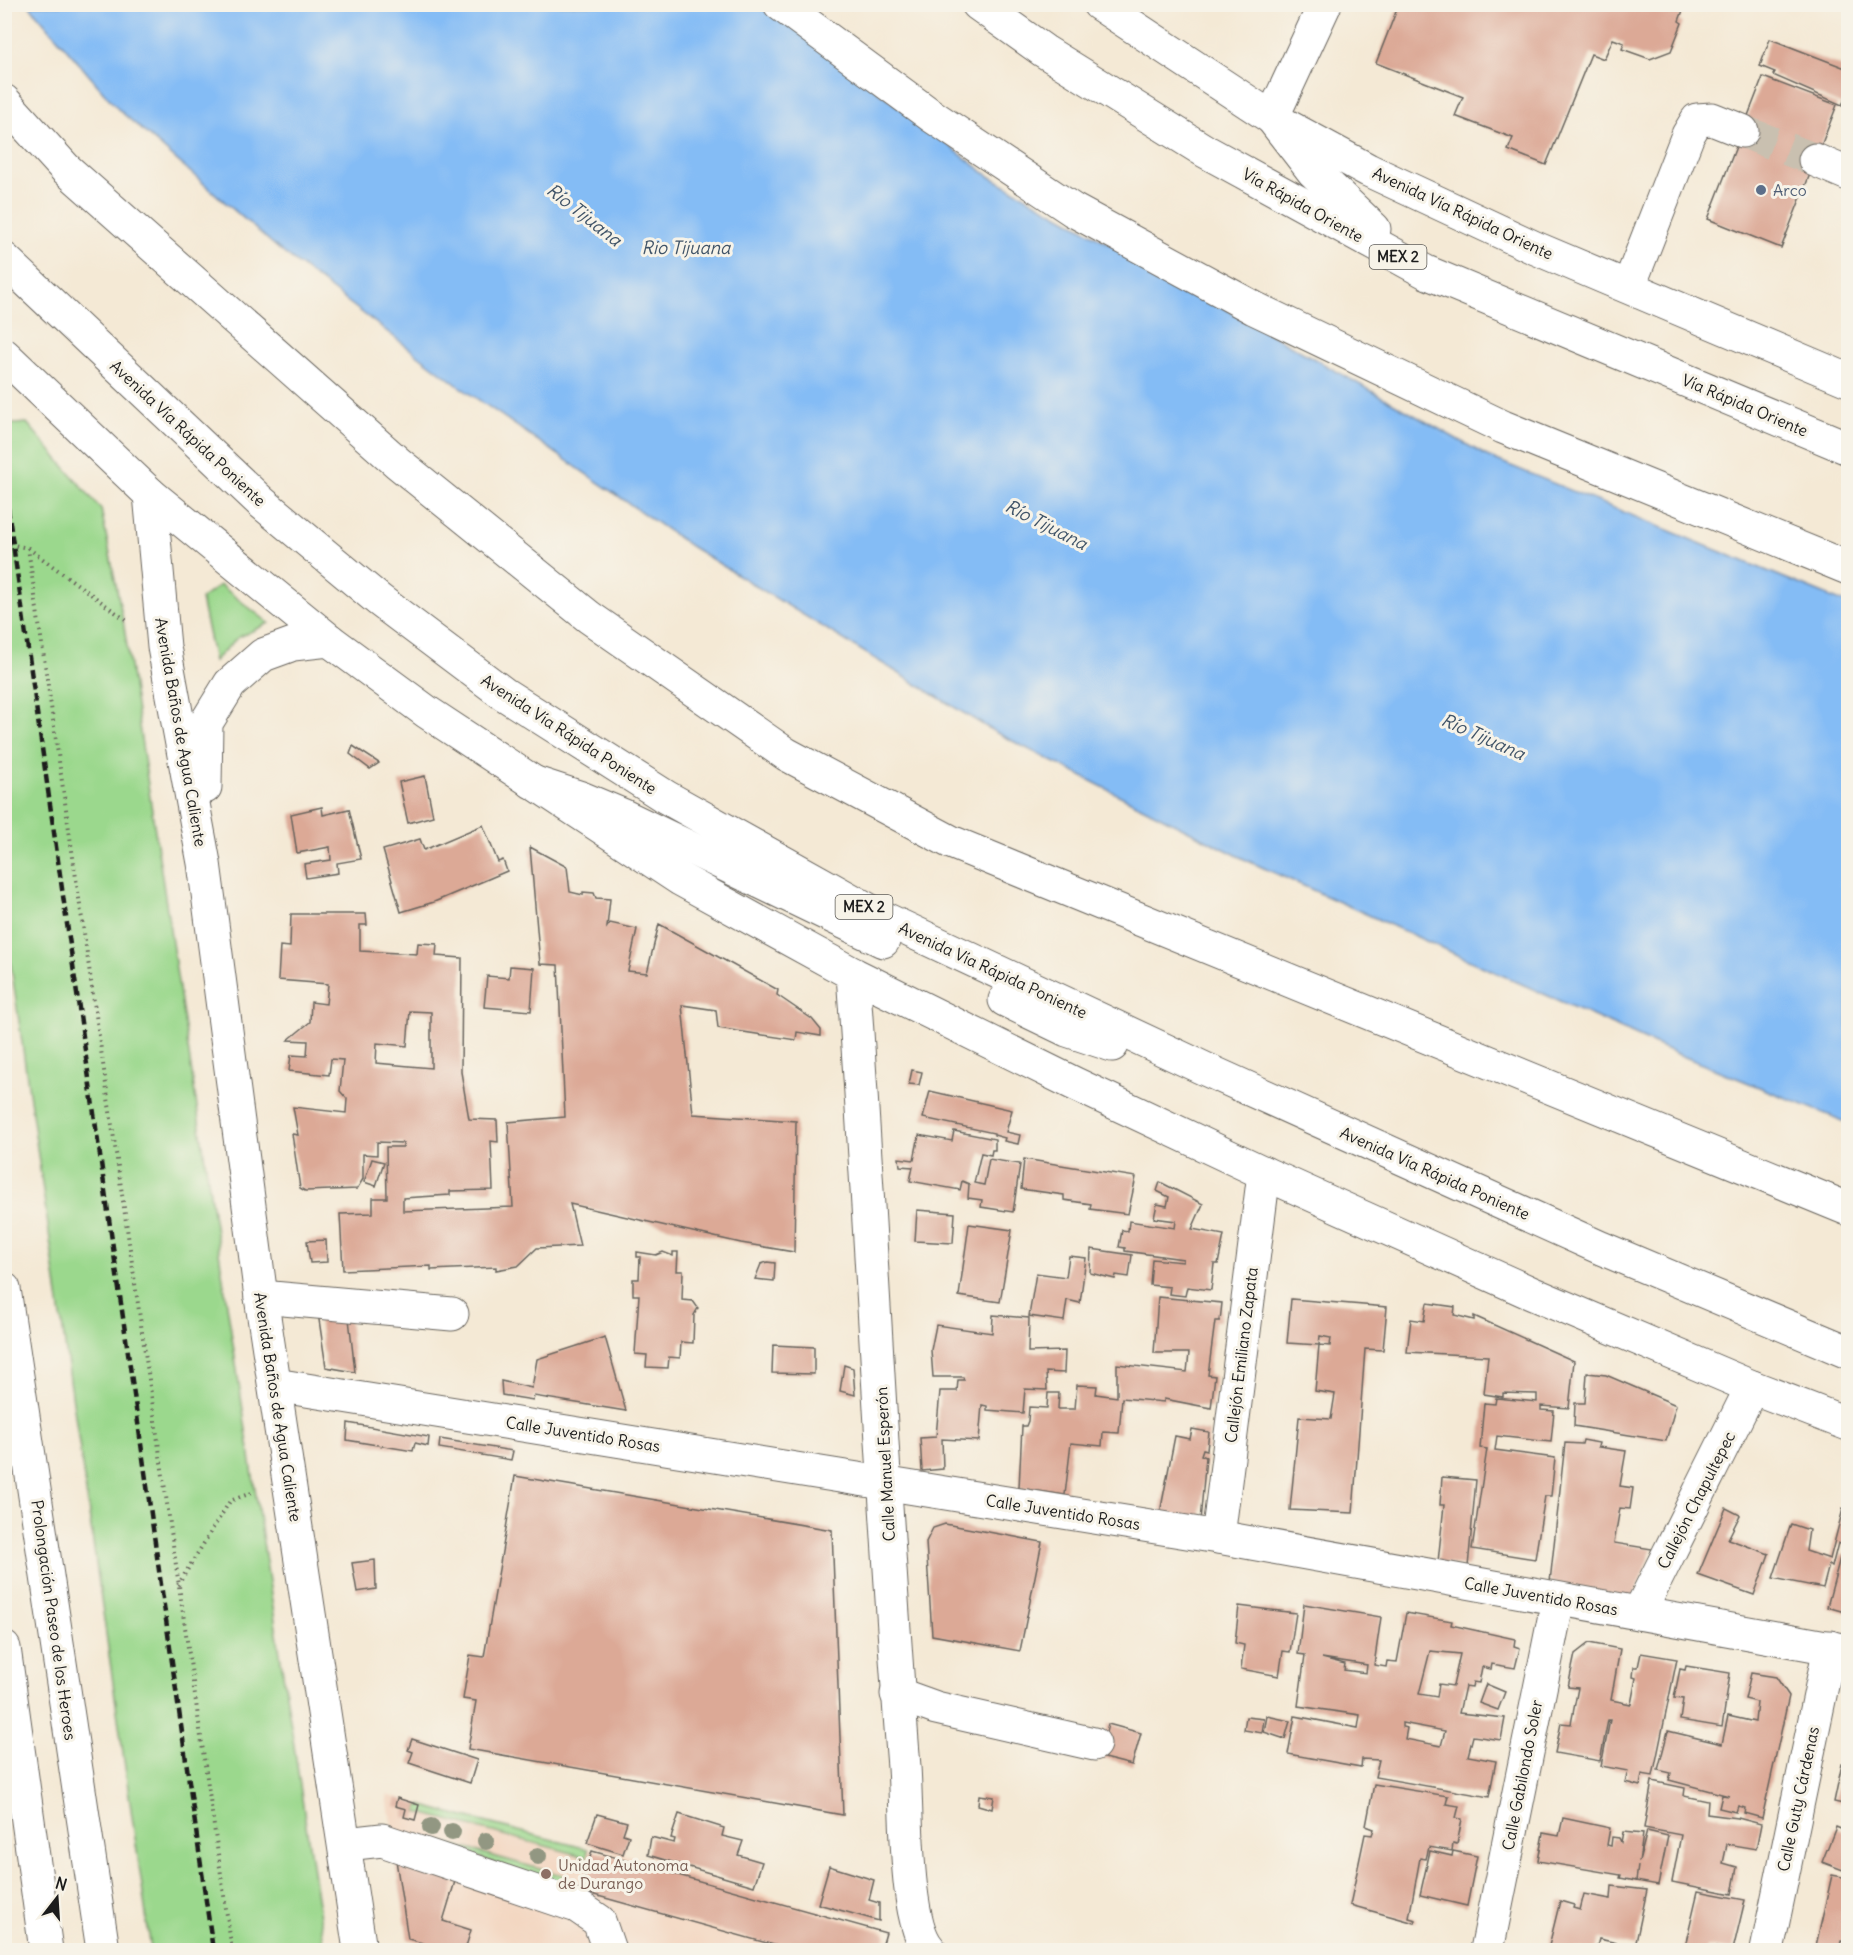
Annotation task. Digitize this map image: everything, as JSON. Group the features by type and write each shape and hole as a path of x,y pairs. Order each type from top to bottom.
{"main road":[{"path":"780,4 932,116 1073,210 1254,308 1503,427 1848,568"},
{"name":"Vía Rápida Oriente","path":"978,4 1044,51 1205,151 1426,272 1848,448"},
{"name":"Avenida Vía Rápida Oriente","path":"1099,4 1272,118 1368,170 1533,247 1848,380"},
{"path":"1324,4 1272,118 1327,185 1356,214 1426,272"},
{"path":"4,101 65,168 398,463 589,616 786,754 951,842 1848,1209"},
{"path":"1629,286 1688,135 1697,120 1712,119 1742,131"},
{"path":"1815,160 1848,174"},
{"name":"Avenida Vía Rápida Poniente","path":"4,259 261,502 379,600 504,694 666,797 883,918 1205,1069 1600,1248 1848,1352"},
{"path":"4,356 150,494 329,640 427,712 680,879 853,975 1264,1173 1532,1293 1752,1387 1848,1424"},
{"name":"Avenida Baños de Agua Caliente","path":"150,494 164,647 204,863 261,1297 346,1844 360,1950"},
{"name":"Avenida Baños de Agua Caliente","path":"204,863 206,723 230,684 263,655 293,644 329,640"},
{"path":"532,782 581,798 624,816 1067,1030 1108,1044 1205,1069"},
{"name":"Calle Manuel Esperón","path":"853,975 886,1482 897,1694 915,1915 922,1942 930,1950"},
{"name":"Callejón Emiliano Zapata","path":"1218,1538 1264,1173"},
{"path":"1600,1248 1848,1373"},
{"name":"Prolongación Paseo de los Heroes","path":"4,1289 103,1950"},
{"path":"261,1297 452,1314"},
{"name":"Calle Juventido Rosas","path":"275,1385 886,1482 1218,1538 1839,1649"},
{"name":"Callejón Chapultepec","path":"1639,1613 1752,1387"},
{"name":"Calle Gabilondo Soler","path":"1487,1950 1558,1600"},
{"path":"4,1648 13,1786 46,1950"},
{"name":"Calle Guty Cárdenas","path":"1767,1950 1839,1649"},
{"path":"897,1694 936,1708 1094,1744"},
{"path":"346,1844 382,1840 577,1906 599,1921 609,1950"}],"path":[{"path":"4,543 28,548 123,620"},
{"path":"28,548 177,1586 232,1950"},
{"path":"177,1586 230,1501 289,1479"}],"shaded area":[{"name":"Unidad Autonoma de Durango","path":"387,1795 592,1851 624,1854 885,1930 895,1950 448,1950 408,1939"}],"green space":[{"path":"27,423 101,509 123,620 325,1950 151,1950 5,923 4,425"},
{"path":"220,585 269,623 237,638 214,661 201,599"},
{"path":"419,1805 588,1849 587,1857 417,1812"},
{"path":"418,1835 565,1876 561,1887"}],"water":[{"name":"Rio Tijuana","path":"29,5 765,5 989,176 1487,456 1848,604 1848,1123 1675,1053 1246,860 995,732 692,547 460,387 281,251 118,109"}],"building":[{"path":"1399,4 1685,5 1679,21 1682,23 1671,51 1650,59 1622,49 1624,43 1613,39 1604,59 1591,54 1546,165 1508,150 1513,138 1455,116 1463,97 1376,63"},
{"path":"1770,39 1848,69 1848,101 1845,99 1842,105 1773,75 1775,72 1760,66"},
{"name":"Arco","path":"1763,77 1837,105 1781,248 1708,219"},
{"path":"353,746 379,763 370,769 350,754"},
{"path":"425,776 433,816 408,823 399,782"},
{"path":"322,807 323,815 349,809 361,859 337,863 338,873 306,878 304,864 331,860 330,847 297,853 291,814"},
{"path":"483,825 498,862 503,860 507,871 434,902 401,912 383,850 420,839 424,850"},
{"path":"530,847 567,867 570,892 583,895 583,892 594,893 596,898 610,899 607,927 610,923 637,929 628,971 647,973 659,924 778,990 777,995 812,1019 821,1030 821,1036 797,1032 796,1040 718,1028 716,1010 682,1005 693,1114 796,1121 794,1252 741,1243 570,1204 580,1246 537,1248 518,1266 496,1270 496,1267 431,1270 431,1266 343,1270 340,1214 373,1213 373,1198 387,1198 386,1147 403,1147 403,1143 377,1142 377,1155 363,1154 363,1179 357,1189 305,1191 300,1188 292,1134 298,1135 293,1107 346,1113 347,1099 340,1091 343,1060 331,1059 329,1075 289,1071 291,1055 307,1056 308,1041 288,1040 310,1022 311,1002 326,1004 328,984 278,980 280,946 290,947 291,914 366,914 367,925 360,925 360,951 417,954 418,943 437,944 436,956 462,958 461,1072 469,1119 497,1120 498,1142 491,1141 493,1190 450,1191 450,1195 403,1198 403,1211 513,1207 508,1122 565,1117 558,965 540,964","holes":["410,1011 431,1012 431,1068 376,1063 377,1043 407,1046"]},
{"path":"510,966 534,968 531,1011 484,1007 487,976 509,978"},
{"path":"912,1070 922,1072 919,1085 909,1084"},
{"path":"930,1091 1012,1110 1006,1132 1020,1135 1018,1144 1004,1141 1005,1138 994,1135 994,1133 923,1118"},
{"path":"954,1131 995,1139 995,1150 992,1150 991,1155 981,1153 974,1183 984,1185 989,1159 1020,1164 1013,1212 981,1207 982,1200 968,1198 969,1184 962,1181 960,1190 910,1181 913,1167 900,1166 899,1158 914,1160 919,1135 952,1141"},
{"path":"372,1159 384,1162 376,1186 364,1182"},
{"path":"1024,1159 1136,1177 1128,1214 1090,1209 1091,1204 1064,1200 1064,1195 1021,1189"},
{"path":"1160,1182 1203,1204 1192,1229 1224,1235 1218,1264 1214,1264 1211,1290 1187,1287 1185,1296 1169,1294 1170,1287 1150,1285 1152,1259 1183,1262 1183,1259 1125,1251 1125,1248 1119,1247 1122,1230 1128,1231 1129,1221 1175,1228 1176,1221 1154,1218 1157,1204 1167,1206 1169,1197 1157,1191"},
{"path":"917,1210 955,1213 953,1243 915,1241"},
{"path":"969,1224 1012,1230 1000,1302 959,1296"},
{"path":"326,1240 327,1262 310,1263 307,1241"},
{"path":"1091,1249 1132,1255 1129,1277 1116,1275 1115,1279 1090,1273"},
{"path":"637,1252 656,1255 663,1252 673,1256 673,1252 678,1252 677,1271 683,1271 682,1300 693,1301 698,1308 694,1315 693,1343 681,1342 680,1358 669,1357 668,1368 646,1367 647,1355 635,1354 639,1295 633,1295 633,1279 639,1279 640,1257 637,1257"},
{"path":"1069,1256 1086,1258 1080,1303 1067,1300 1064,1321 1029,1316 1036,1273 1066,1277"},
{"path":"775,1263 774,1281 755,1279 761,1264"},
{"path":"1158,1297 1222,1303 1220,1321 1215,1321 1208,1375 1215,1376 1211,1408 1164,1399 1164,1402 1122,1398 1119,1433 1103,1432 1102,1446 1071,1443 1065,1495 1019,1488 1022,1426 1026,1426 1028,1421 1029,1407 1047,1408 1048,1393 1059,1393 1058,1409 1075,1409 1077,1385 1097,1386 1096,1394 1117,1397 1117,1364 1187,1372 1189,1353 1154,1353"},
{"path":"1291,1299 1387,1307 1383,1350 1365,1349 1353,1513 1290,1510 1299,1417 1331,1419 1335,1394 1315,1391 1319,1345 1287,1343","holes":["1320,1336 1331,1338 1330,1346 1319,1345"]},
{"path":"1427,1303 1455,1307 1454,1315 1474,1320 1474,1316 1574,1361 1569,1408 1541,1406 1541,1410 1554,1411 1551,1442 1497,1436 1495,1450 1555,1458 1551,1496 1545,1496 1535,1559 1472,1549 1487,1449 1480,1448 1484,1403 1495,1404 1496,1398 1537,1402 1537,1394 1503,1393 1503,1397 1484,1394 1488,1356 1407,1352 1411,1319 1424,1321"},
{"path":"317,1306 348,1310 355,1372 326,1367"},
{"path":"993,1315 1029,1318 1028,1352 1065,1351 1064,1373 1046,1372 1047,1390 1025,1389 1023,1413 987,1410 987,1406 982,1405 979,1441 942,1439 943,1469 922,1471 920,1438 936,1437 940,1391 957,1391 958,1380 964,1380 963,1377 933,1377 931,1350 936,1325 992,1333"},
{"path":"605,1337 626,1411 534,1396 533,1400 502,1395 501,1381 532,1388 537,1359"},
{"path":"773,1345 814,1347 814,1374 772,1373"},
{"path":"844,1365 853,1368 855,1395 840,1391"},
{"path":"1587,1373 1606,1375 1676,1405 1666,1441 1574,1426 1575,1403 1585,1403"},
{"path":"348,1423 429,1437 428,1446 415,1443 413,1451 347,1440"},
{"path":"1192,1429 1209,1432 1207,1450 1203,1449 1201,1455 1206,1457 1200,1521 1160,1513 1175,1436 1190,1439"},
{"path":"440,1439 513,1451 511,1460 439,1448"},
{"path":"1583,1440 1599,1443 1598,1447 1626,1451 1620,1486 1633,1488 1630,1509 1620,1508 1614,1543 1652,1549 1633,1598 1550,1582 1565,1443 1582,1444"},
{"path":"515,1476 832,1530 843,1815 468,1749 476,1701 463,1699 470,1655 484,1657"},
{"path":"1442,1477 1476,1480 1468,1567 1438,1562 1444,1505 1440,1505"},
{"path":"1726,1508 1740,1515 1728,1539 1769,1554 1754,1595 1698,1575"},
{"path":"1843,1509 1848,1511 1848,1547 1838,1543 1832,1567 1829,1565 1823,1588 1773,1578 1791,1524 1809,1530 1806,1551 1830,1559"},
{"path":"945,1524 1042,1542 1020,1651 932,1635 926,1542 933,1528"},
{"path":"1841,1554 1848,1556 1848,1613 1827,1607"},
{"path":"375,1560 376,1589 357,1592 352,1563"},
{"path":"1304,1604 1381,1617 1374,1665 1386,1667 1387,1661 1397,1662 1406,1613 1452,1621 1451,1625 1515,1639 1514,1646 1520,1648 1515,1668 1492,1664 1491,1669 1482,1667 1479,1683 1473,1682 1472,1687 1465,1686 1459,1713 1505,1718 1501,1740 1473,1736 1468,1756 1496,1761 1489,1797 1375,1777 1379,1760 1362,1759 1361,1767 1288,1754 1295,1716 1358,1728 1360,1715 1298,1706 1305,1655 1298,1654","holes":["1430,1651 1460,1654 1453,1686 1439,1684 1437,1697 1419,1694","1322,1658 1367,1665 1366,1673 1344,1670 1345,1664","1402,1723 1445,1731 1441,1746 1405,1739 1407,1728 1402,1727"]},
{"path":"1239,1606 1296,1613 1290,1652 1283,1651 1279,1676 1241,1669 1244,1645 1235,1643"},
{"path":"1589,1643 1620,1649 1611,1700 1631,1704 1636,1678 1633,1677 1634,1667 1638,1667 1641,1653 1677,1659 1653,1776 1642,1774 1640,1786 1625,1782 1628,1771 1601,1766 1610,1720 1608,1720 1600,1761 1555,1753 1561,1723 1571,1724 1578,1688 1568,1687 1575,1654"},
{"path":"1686,1666 1730,1673 1722,1727 1680,1720 1683,1699 1674,1698 1680,1669 1685,1670"},
{"path":"1751,1673 1776,1677 1789,1696 1762,1818 1744,1813 1745,1808 1738,1806 1736,1812 1719,1808 1722,1795 1729,1796 1669,1780 1671,1773 1658,1770 1668,1731 1722,1744 1728,1716 1755,1722 1757,1702 1745,1699"},
{"path":"1486,1684 1505,1692 1498,1710 1479,1703"},
{"path":"1267,1716 1290,1721 1285,1739 1264,1732"},
{"path":"1246,1717 1264,1719 1262,1733 1244,1730"},
{"path":"1108,1724 1141,1733 1132,1765 1100,1757"},
{"path":"412,1739 477,1760 470,1783 409,1763 413,1752 408,1750"},
{"path":"1842,1764 1848,1765 1848,1805 1834,1802"},
{"path":"1652,1781 1685,1788 1684,1796 1708,1801 1707,1814 1761,1824 1756,1849 1727,1844 1723,1863 1737,1867 1732,1894 1672,1882 1681,1835 1644,1828"},
{"path":"1374,1784 1448,1796 1446,1804 1459,1806 1456,1818 1462,1819 1457,1844 1453,1843 1452,1851 1429,1847 1426,1859 1420,1858 1409,1918 1416,1920 1415,1923 1350,1905 1365,1834 1372,1835 1374,1829 1366,1826"},
{"path":"979,1795 994,1797 992,1809 978,1805"},
{"path":"397,1798 419,1805 415,1820 404,1817 406,1809 395,1806"},
{"path":"597,1814 627,1822 623,1834 629,1836 623,1854 587,1843"},
{"path":"679,1814 724,1828 722,1836 743,1841 738,1855 762,1862 754,1886 648,1855 651,1837 674,1843 675,1839 671,1838"},
{"path":"1563,1818 1610,1828 1607,1845 1611,1846 1612,1837 1619,1838 1621,1842 1623,1832 1643,1834 1639,1862 1647,1831 1668,1836 1658,1885 1620,1878 1621,1875 1538,1861 1543,1833 1559,1836"},
{"path":"1836,1827 1848,1832 1848,1872 1822,1862"},
{"path":"592,1851 886,1933 881,1950 792,1950 580,1891"},
{"path":"1430,1851 1452,1856 1453,1851 1477,1856 1467,1906 1420,1895"},
{"path":"396,1860 456,1878 443,1921 471,1930 465,1950 448,1950 408,1939"},
{"path":"829,1866 874,1880 869,1900 879,1903 879,1921 818,1904"},
{"path":"1832,1875 1848,1878 1848,1942 1842,1941 1840,1950 1815,1950"},
{"path":"1612,1886 1647,1890 1635,1947 1599,1939 1596,1950 1548,1950 1560,1901 1574,1905 1573,1908 1580,1910 1584,1894 1611,1899"},
{"path":"1698,1891 1745,1900 1733,1950 1707,1946 1706,1950 1684,1950"}],"tunnel":[{"path":"1742,131 1815,160"}],"railway":[{"path":"4,481 213,1950"}],"place":[{"name":"Arco","path":"1761,190"},
{"name":"Unidad Autonoma de Durango","path":"546,1874"}],"water label":[{"name":"Río Tijuana","path":"584,215"},
{"name":"Río Tijuana","path":"1046,525"},
{"name":"Río Tijuana","path":"1483,737"}]}
